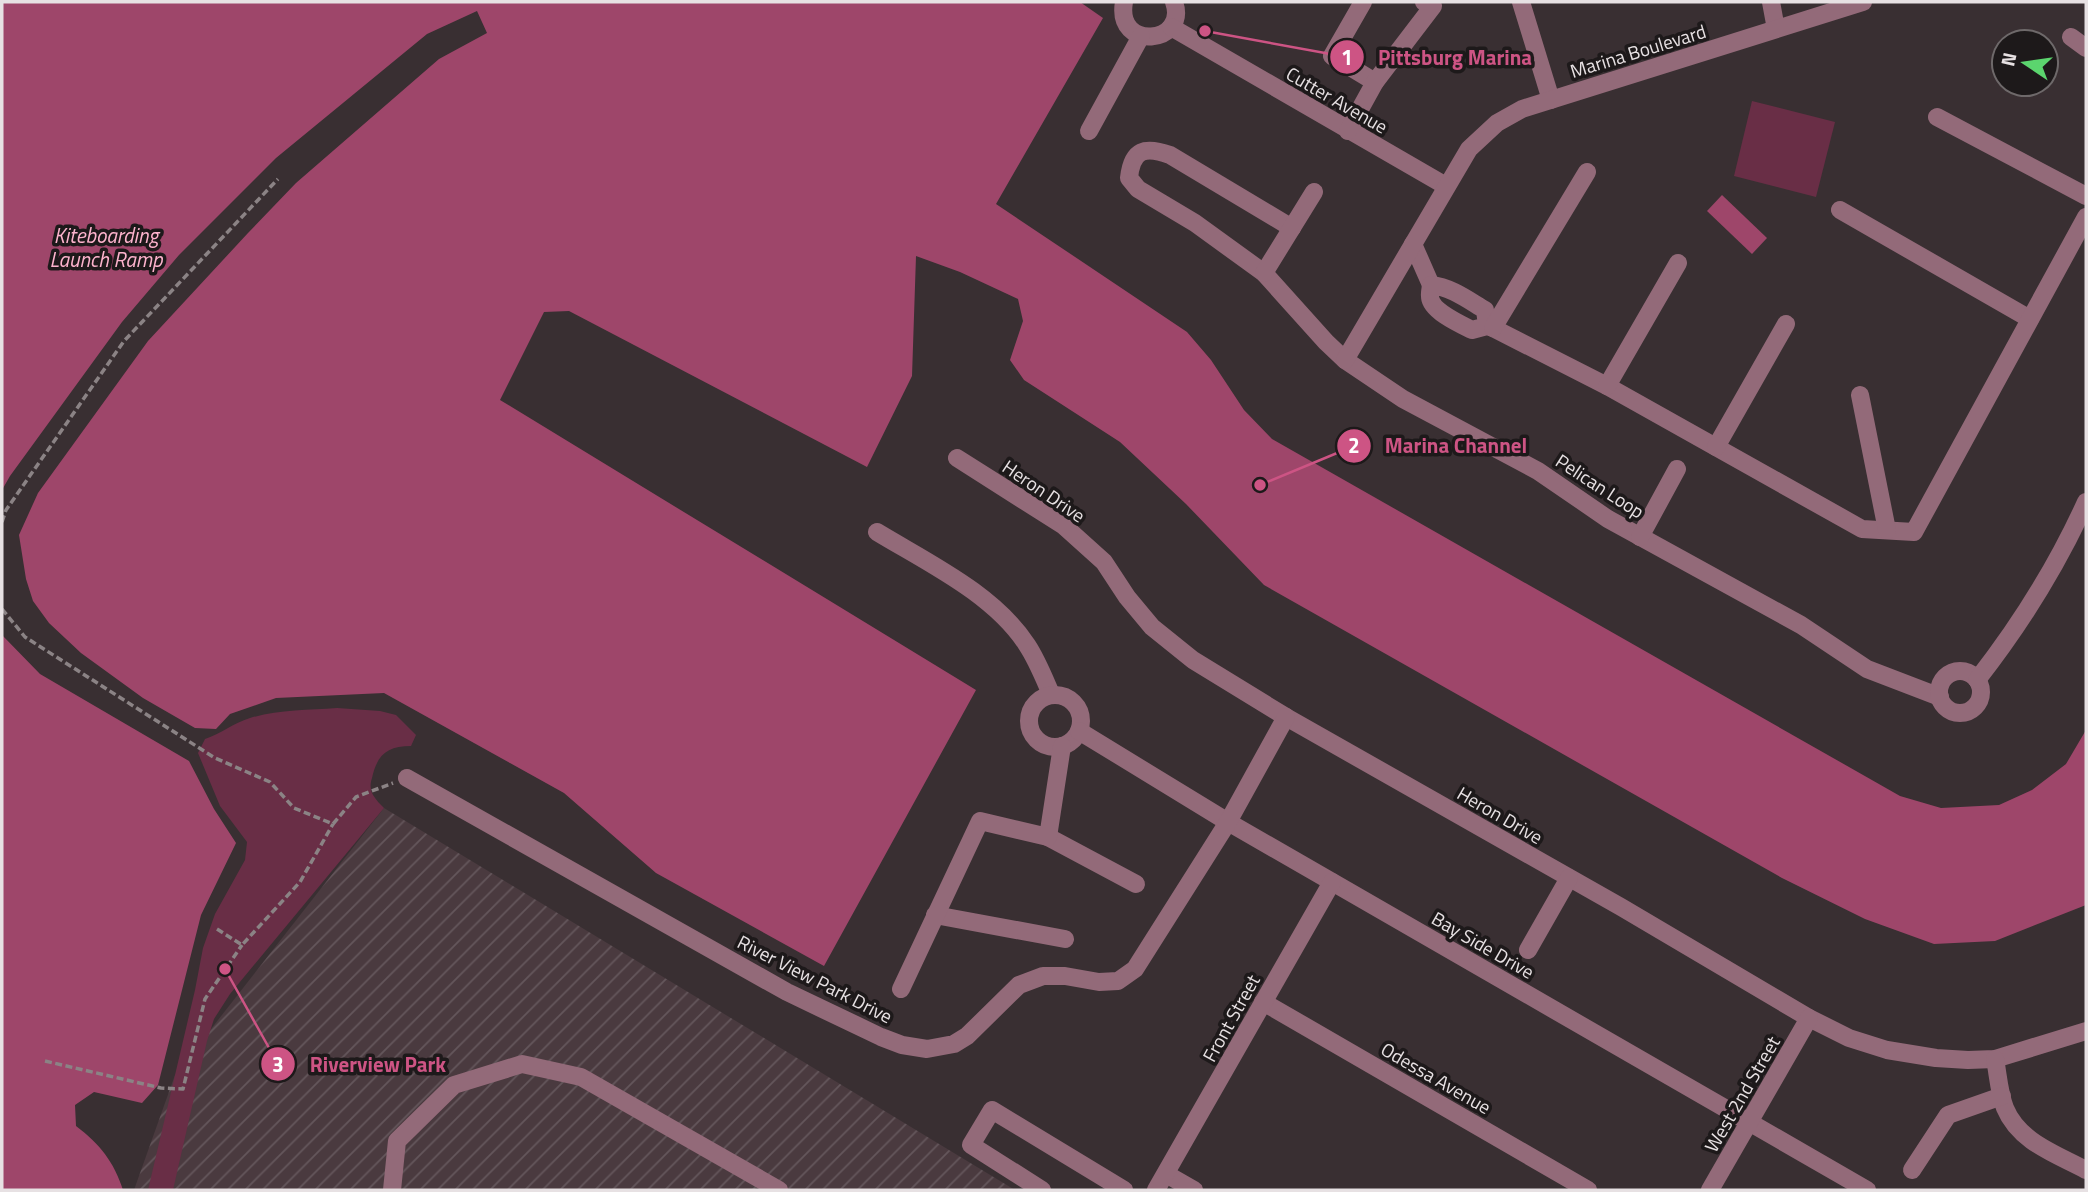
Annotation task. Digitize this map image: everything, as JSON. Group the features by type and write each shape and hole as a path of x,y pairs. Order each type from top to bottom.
{"street":[{"path":"1124,2 1123,10 1128,26 1141,36 1154,37 1171,27 1176,18 1174,2"},
{"path":"1363,2 1332,56 1375,82"},
{"path":"1521,2 1552,100"},
{"path":"1771,2 1776,29"},
{"name":"Marina Boulevard","path":"1345,360 1469,149 1497,123 1522,109 1863,2"},
{"path":"1348,131 1375,82 1431,3"},
{"name":"Cutter Avenue","path":"1171,27 1446,186"},
{"path":"1088,131 1141,36"},
{"path":"2071,37 2086,48"},
{"path":"1937,117 2086,197"},
{"name":"Pelican Loop","path":"1292,228 1170,155 1155,150 1142,151 1134,158 1129,178 1138,189 1195,223 1264,273 1345,360 1403,399 1538,471 1608,519 1769,607 1867,668 1940,697"},
{"path":"1490,327 1587,172"},
{"path":"1264,273 1314,192"},
{"path":"1840,210 2030,319"},
{"path":"1413,244 1431,285 1429,296 1433,306 1472,330 1490,327 1607,386 1861,529 1914,532 2086,217"},
{"path":"1607,386 1678,263"},
{"path":"1431,285 1452,291 1485,310 1490,327"},
{"path":"1716,447 1786,324"},
{"path":"1860,395 1887,530"},
{"name":"Heron Drive","path":"957,458 1064,526 1104,562 1127,597 1152,627 1194,660 1286,717 1809,1018 1849,1038 1887,1050 1968,1060 1995,1059 2086,1031"},
{"path":"1640,537 1677,469"},
{"path":"1977,680 2010,639 2066,546 2086,502"},
{"path":"877,532 982,597 1014,628 1028,646 1051,694"},
{"path":"1964,671 1977,680 1981,691 1972,710 1958,713 1952,711 1940,697 1941,683 1951,673 1964,671"},
{"path":"1051,694 1068,697 1076,704 1081,715 1079,731 1074,739 1062,746 1051,747 1039,742 1032,734 1028,722 1035,703 1051,694"},
{"name":"River View Park Drive","path":"407,778 787,992 881,1037 902,1045 927,1049 954,1044 967,1036 1019,985 1043,976 1065,976 1099,982 1118,981 1135,969 1228,822 1286,717"},
{"name":"Bay Side Drive","path":"1079,731 1228,822 1867,1190"},
{"path":"1048,836 1062,746"},
{"path":"901,989 980,821 1048,836 1136,884"},
{"path":"1528,950 1569,878"},
{"name":"Front Street","path":"1156,1190 1332,882"},
{"path":"935,915 1065,939"},
{"name":"Odessa Avenue","path":"1264,1002 1588,1190"},
{"name":"West 2nd Street","path":"1710,1190 1809,1018"},
{"path":"1995,1059 2004,1105 2014,1125 2031,1141 2086,1170"},
{"path":"392,1190 397,1141 454,1085 522,1064 581,1077 779,1190"},
{"path":"1912,1170 1948,1115 2002,1096"},
{"path":"1042,1190 971,1145 992,1110 1124,1190"},
{"path":"1166,1174 1194,1190"}],"path":[{"path":"2,522 6,510 124,341 278,179"},
{"path":"2,609 25,637 36,645 215,758 270,782 294,807 334,824"},
{"path":"45,1061 161,1088 183,1089 205,999 242,945 300,882 334,824 356,797 407,778"},
{"path":"217,929 242,945"}],"shaded area":[{"path":"1752,101 1835,122 1816,197 1734,176"},
{"path":"337,708 396,715 416,735 411,746 389,750 377,763 371,789 384,808 230,994 214,1019 173,1190 148,1190 203,948 215,914 245,860 247,842 220,806 198,753 205,739 250,718 282,712"},
{"path":"384,808 1015,1190 134,1190 175,1075"}],"water":[{"name":"Kiteboarding Launch Ramp","path":"2,2 1080,2 1103,18 996,204 1187,332 1211,360 1244,410 1272,439 1900,796 1941,808 1999,805 2032,790 2066,764 2086,730 2086,905 1995,941 1934,944 1865,919 1782,878 1264,585 1186,504 1120,442 1024,380 1010,360 1023,321 1018,299 960,272 916,256 912,376 867,467 569,311 544,312 500,400 976,690 824,966 656,873 564,793 384,693 276,698 230,714 216,729 195,728 143,698 81,653 49,623 33,601 26,579 19,535 38,493 148,341 248,233 296,183 439,59 487,33 477,11 427,34 276,158 179,255 122,322 2,490"},
{"path":"1722,195 1767,238 1752,254 1707,211"},
{"path":"2,635 40,674 189,761 214,809 236,843 201,915 158,1085 142,1103 94,1092 75,1105 76,1126 105,1154 123,1190 2,1190"}],"place":[{"name":"Pittsburg Marina","path":"1205,31"},
{"name":"Marina Channel","path":"1260,485"},
{"name":"Riverview Park","path":"225,969"}]}
